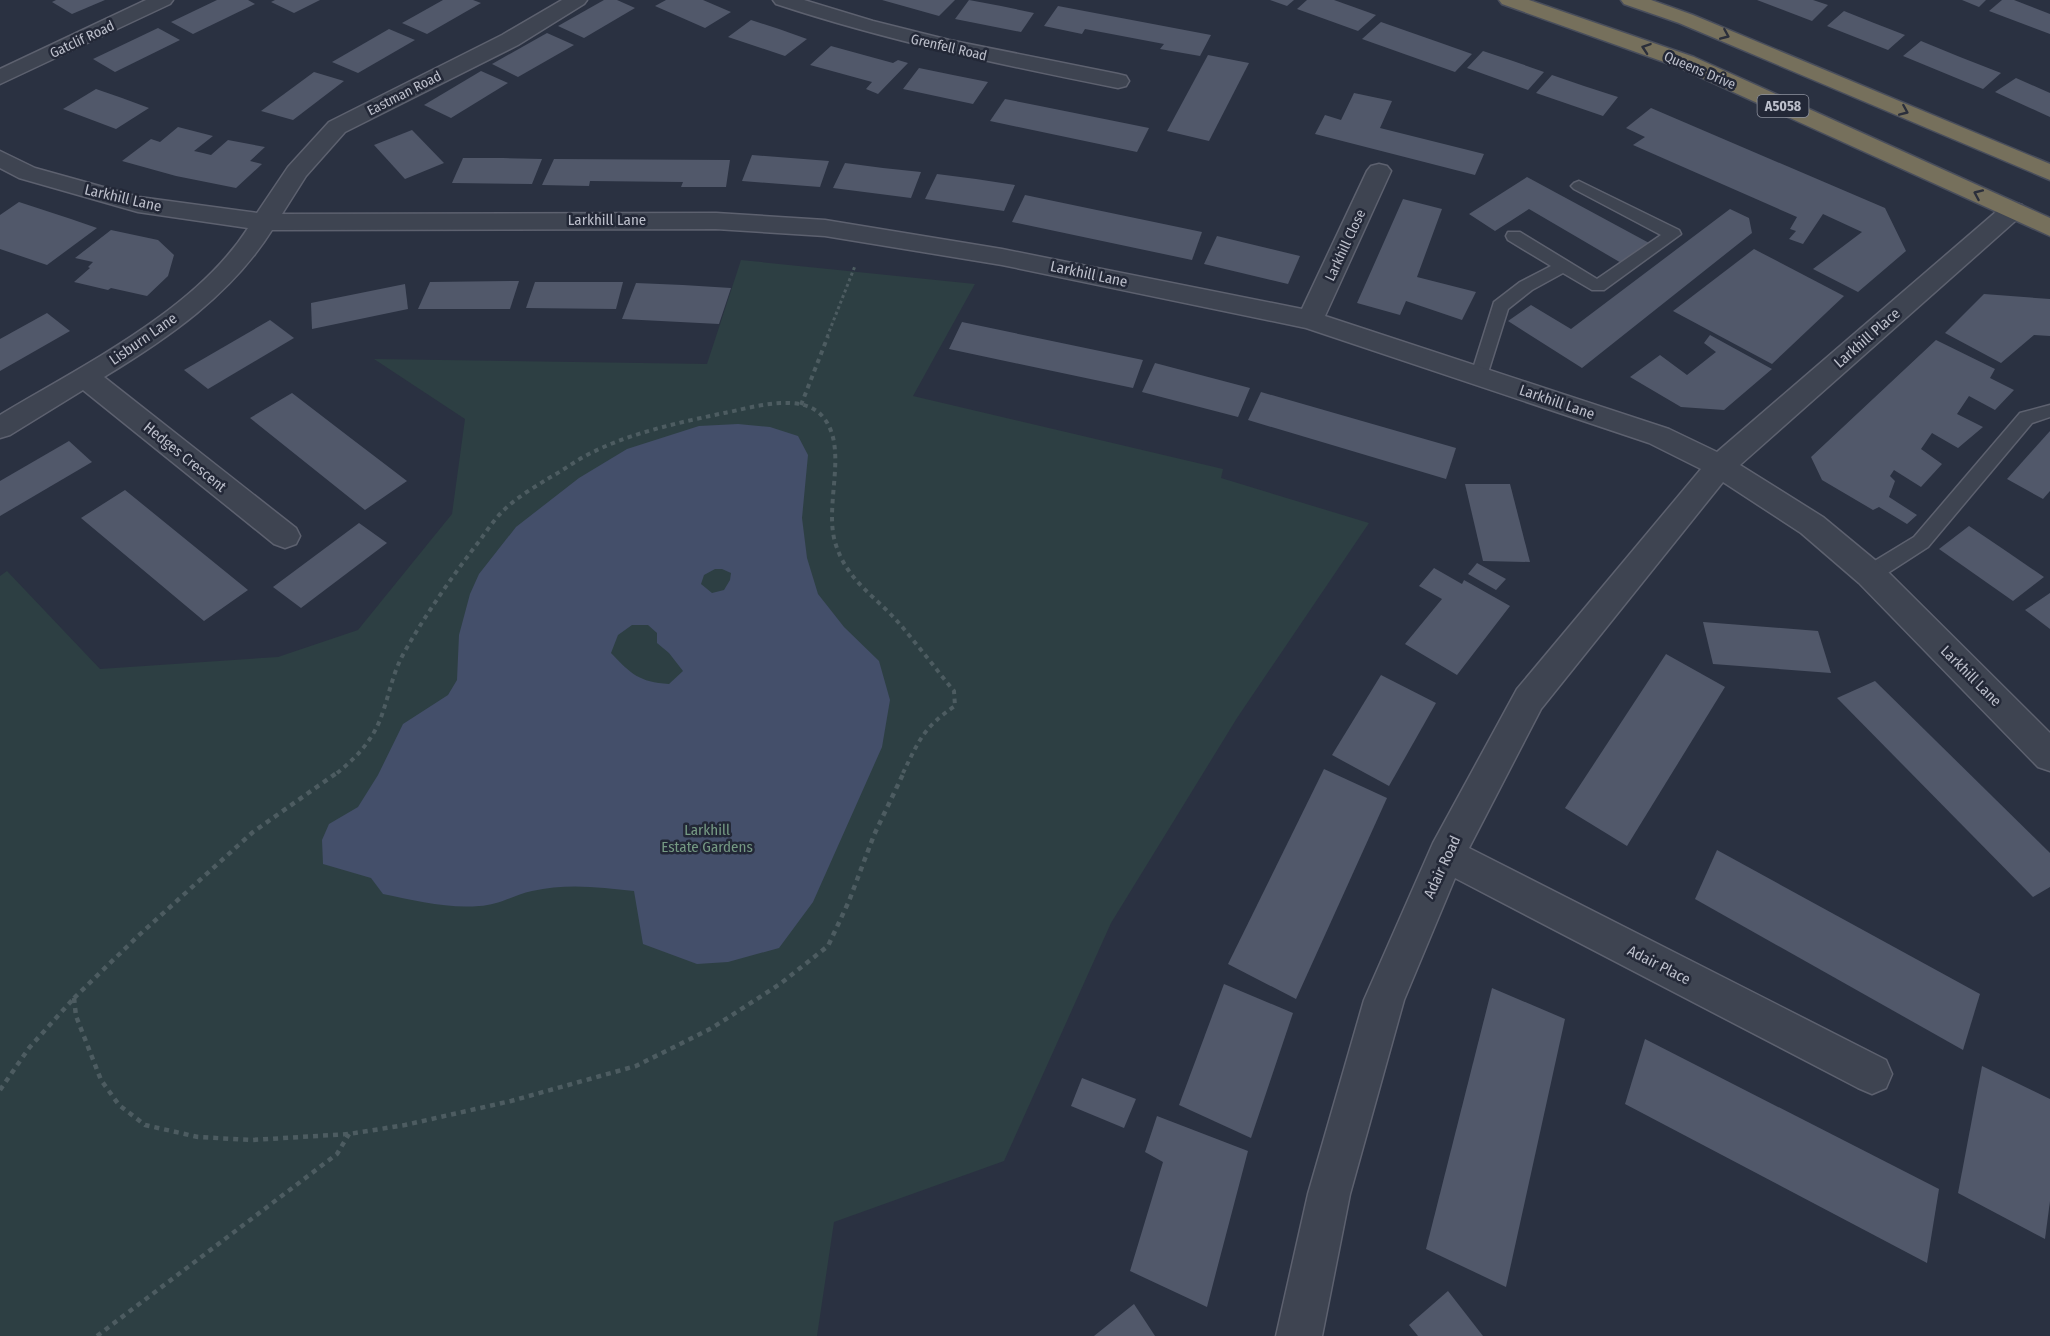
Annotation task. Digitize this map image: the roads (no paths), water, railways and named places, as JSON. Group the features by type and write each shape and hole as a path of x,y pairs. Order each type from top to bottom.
{"highway":[{"name":"Queens Drive","path":"1509,0 1686,62 2050,228"},
{"path":"1631,0 1686,19 2050,174"}],"street":[{"name":"Gatclif Road","path":"0,77 163,0"},
{"name":"Eastman Road","path":"263,222 297,172 337,128 510,40 577,0"},
{"name":"Grenfell Road","path":"783,0 845,21 976,54 1118,81"},
{"name":"Larkhill Lane","path":"0,158 27,173 138,204 263,222 716,221 825,228 1002,257 1310,320 1659,436 1720,466 1812,525 1870,574 2050,756"},
{"name":"Larkhill Close","path":"1310,320 1379,171"},
{"name":"Larkhill Place","path":"1720,466 2013,210"},
{"name":"Lisburn Lane","path":"0,428 154,334 210,289 253,240 263,222"},
{"name":"Hedges Crescent","path":"85,377 285,536"},
{"name":"Adair Road","path":"1299,1336 1329,1194 1384,1000 1446,855 1529,699 1720,466"},
{"name":"Adair Place","path":"1446,855 1872,1074"}],"lane":[{"path":"1514,236 1598,286 1673,234 1579,186"},
{"path":"1480,375 1484,354 1500,306 1526,286 1563,266"},
{"path":"1870,574 1921,542 2026,418 2050,411"}],"water":[{"path":"738,424 770,427 798,436 808,455 802,518 807,558 818,594 844,627 879,661 890,700 882,747 813,902 779,948 728,962 697,964 643,944 634,891 596,887 558,887 532,891 486,905 455,906 383,894 371,878 323,864 322,840 329,824 358,807 378,775 403,724 448,695 457,680 459,635 470,594 479,574 516,527 579,478 627,449 699,426","holes":["715,569 731,573 724,590 712,593 701,584 704,575","632,625 648,625 657,633 657,643 669,653 683,671 669,684 636,676 611,653 618,635"]}],"park label":[{"name":"Larkhill Estate Gardens","path":"707,838"}]}
